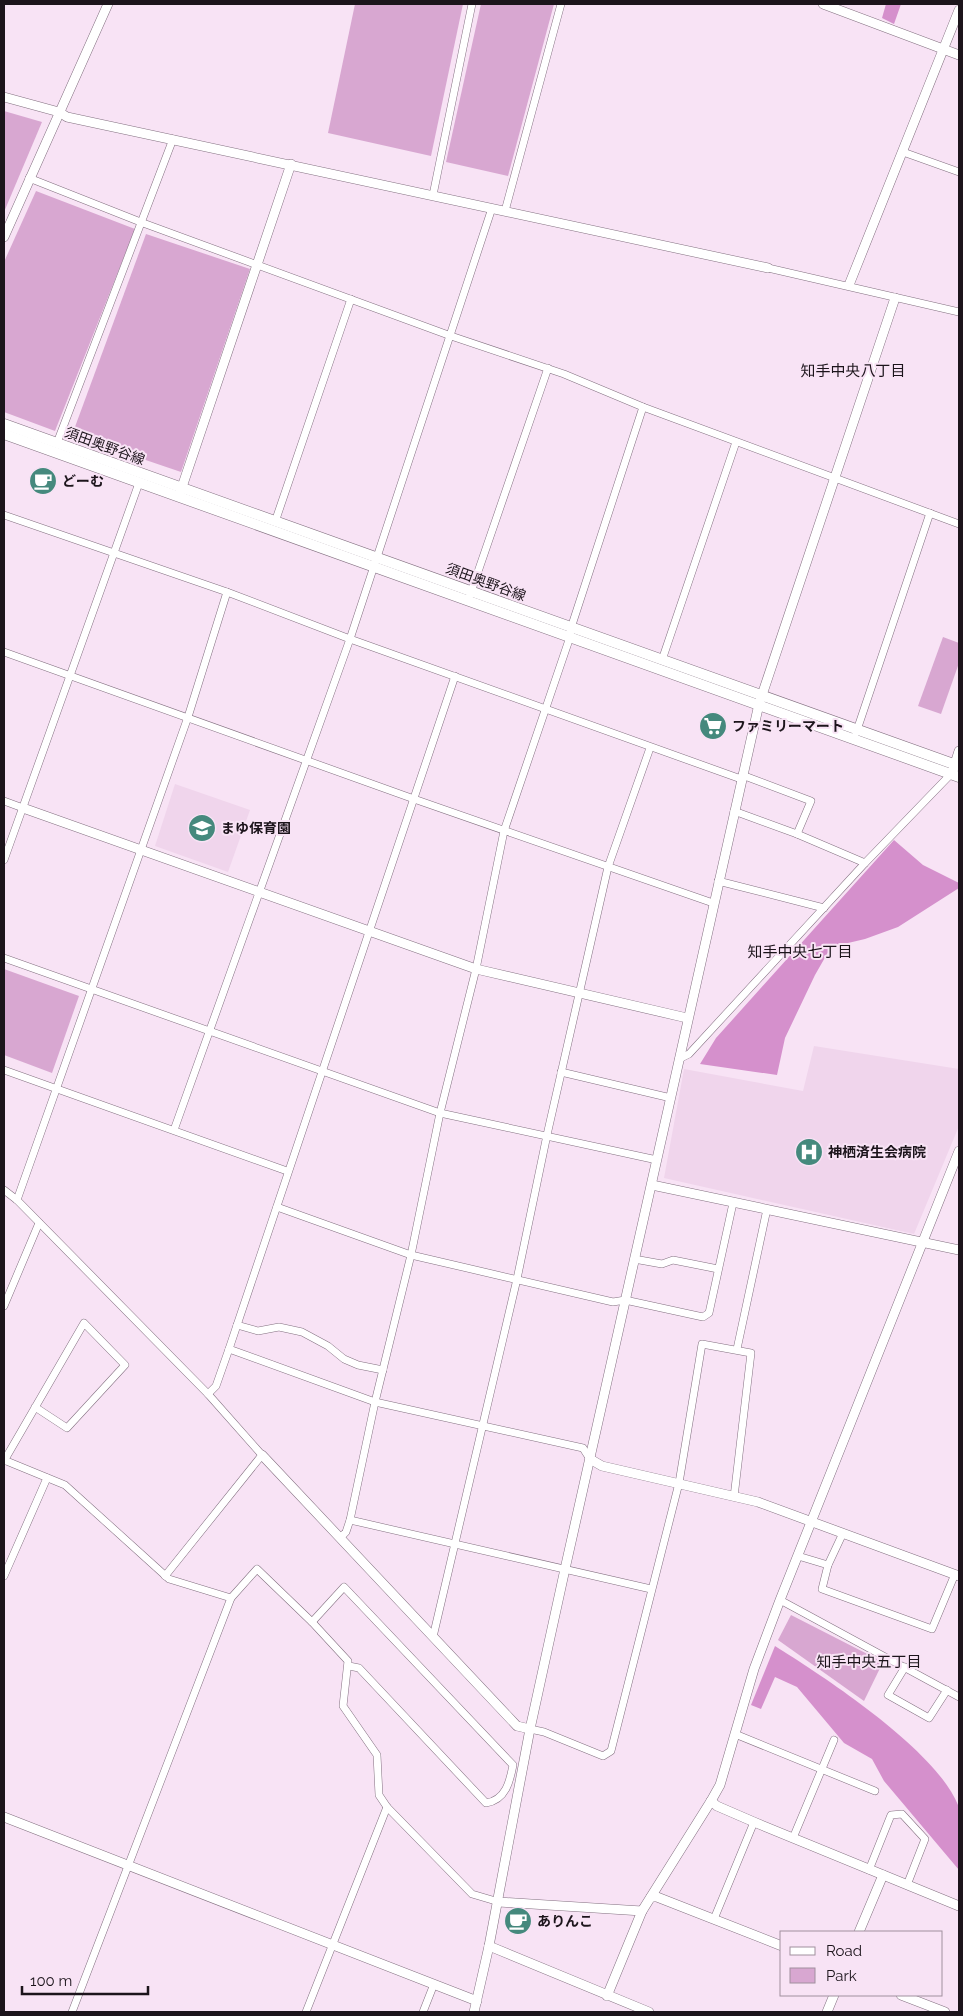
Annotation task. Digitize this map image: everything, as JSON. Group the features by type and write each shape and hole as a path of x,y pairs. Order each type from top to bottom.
{"main road":[{"name":"須田奥野谷線","path":"4,424 57,443 180,493 956,770"},
{"name":"須田奥野谷線","path":"4,434 139,483 180,493 275,522 375,562"},
{"name":"須田奥野谷線","path":"571,632 662,660 760,700"}],"street":[{"path":"4,236 108,4"},
{"path":"433,195 472,4"},
{"path":"506,211 561,4"},
{"path":"823,4 959,55"},
{"path":"849,285 959,10"},
{"path":"4,97 59,112 67,117 849,285 895,298 959,312"},
{"path":"57,443 174,139"},
{"path":"903,152 959,172"},
{"path":"180,493 291,164"},
{"path":"29,178 258,266 451,336 548,368 643,407 959,524"},
{"path":"174,1130 350,639 492,208"},
{"path":"474,2012 490,1946 530,1729 713,903 760,700 895,298"},
{"path":"275,522 351,299"},
{"path":"469,596 548,368"},
{"path":"340,1538 346,1532 350,1520 382,1370 411,1255 440,1113 476,969 504,831 546,709 643,407"},
{"path":"662,660 736,442"},
{"path":"4,860 139,483"},
{"path":"856,734 930,513"},
{"path":"4,515 226,592 650,748 812,801 797,834"},
{"path":"17,1200 55,1088 188,717 226,592"},
{"path":"4,652 504,831 713,903"},
{"path":"208,1394 216,1386 229,1349 455,676"},
{"path":"433,1637 517,1279 561,1072 608,867 650,748"},
{"path":"679,1059 689,1054 865,863 956,770 959,751"},
{"path":"4,801 476,969 688,1018"},
{"path":"734,811 797,834 865,863"},
{"path":"718,881 824,908"},
{"path":"4,958 440,1113 657,1160"},
{"path":"4,1070 287,1172"},
{"path":"561,1072 671,1098"},
{"path":"607,1996 642,1911 720,1785 754,1669 780,1600 959,1151"},
{"path":"652,1185 959,1250"},
{"path":"4,1190 17,1200 208,1394 262,1455 517,1726 544,1732 603,1756 611,1751 679,1483 702,1344 751,1353 734,1497"},
{"path":"277,1207 411,1255 613,1302 625,1300 703,1317 708,1313 733,1202"},
{"path":"737,1349 766,1209"},
{"path":"4,1306 39,1223"},
{"path":"634,1259 662,1264 673,1260 718,1269"},
{"path":"35,1407 67,1428 125,1365 84,1323 35,1407 4,1461 66,1485 169,1579 231,1598"},
{"path":"237,1325 258,1331 279,1327 302,1332 328,1346 344,1359 358,1365 382,1370"},
{"path":"229,1349 375,1402 583,1448 590,1459 602,1466 758,1502 810,1522 843,1533 957,1575 932,1629 822,1589 828,1565 843,1533"},
{"path":"165,1576 262,1455"},
{"path":"4,1576 46,1478"},
{"path":"350,1520 651,1589"},
{"path":"798,1556 828,1565"},
{"path":"72,2012 231,1598 257,1569 312,1622 348,1661 343,1706 377,1755 379,1795 387,1807 472,1894 498,1902 642,1911"},
{"path":"312,1622 344,1587 513,1765 509,1786 494,1802 486,1802 359,1668 348,1666"},
{"path":"780,1600 959,1697"},
{"path":"905,1668 888,1696 929,1718 947,1690"},
{"path":"735,1734 874,1791"},
{"path":"793,1838 834,1740"},
{"path":"711,1800 718,1806 754,1822 959,1906"},
{"path":"306,2012 387,1807"},
{"path":"870,1870 891,1815 902,1814 925,1839 906,1885"},
{"path":"4,1817 476,2001"},
{"path":"714,1918 754,1822"},
{"path":"859,1931 883,1875"},
{"path":"651,1897 657,1897 714,1918 780,1945"},
{"path":"490,1946 644,2011"},
{"path":"424,2012 434,1984"},
{"path":"827,2012 834,1996"},
{"path":"904,1996 945,2012"}],"shaded area":[{"path":"886,4 901,4 894,24 882,18"},
{"name":"まゆ保育園","path":"175,784 250,810 228,872 155,846"},
{"path":"894,840 923,865 959,883 959,888 898,927 865,939 831,947 815,975 785,1038 777,1075 700,1064 716,1038"},
{"name":"神栖済生会病院","path":"814,1046 959,1069 959,1126 914,1234 664,1178 684,1069 803,1091"},
{"path":"775,1646 850,1696 877,1717 927,1761 946,1784 959,1810 961,1826 959,1870 884,1781 872,1759 844,1743 797,1687 775,1677 761,1709 751,1705"}],"green space":[{"path":"355,4 463,4 431,156 328,133"},
{"path":"481,4 554,4 508,176 446,162"},
{"path":"4,111 42,122 4,212"},
{"path":"36,191 135,229 55,431 4,412 4,262"},
{"path":"146,234 250,269 181,472 72,435"},
{"path":"943,637 959,643 959,663 941,714 918,706"},
{"path":"4,969 79,996 52,1073 4,1055"},
{"path":"791,1615 883,1662 864,1701 778,1640"}],"place":[{"name":"どーむ","path":"43,481"},
{"name":"ファミリーマート","path":"713,726"},
{"name":"まゆ保育園","path":"202,828"},
{"name":"神栖済生会病院","path":"809,1152"},
{"name":"ありんこ","path":"518,1921"}],"district":[{"name":"知手中央八丁目","path":"853,371"},
{"name":"知手中央七丁目","path":"800,952"},
{"name":"知手中央五丁目","path":"869,1662"}]}
